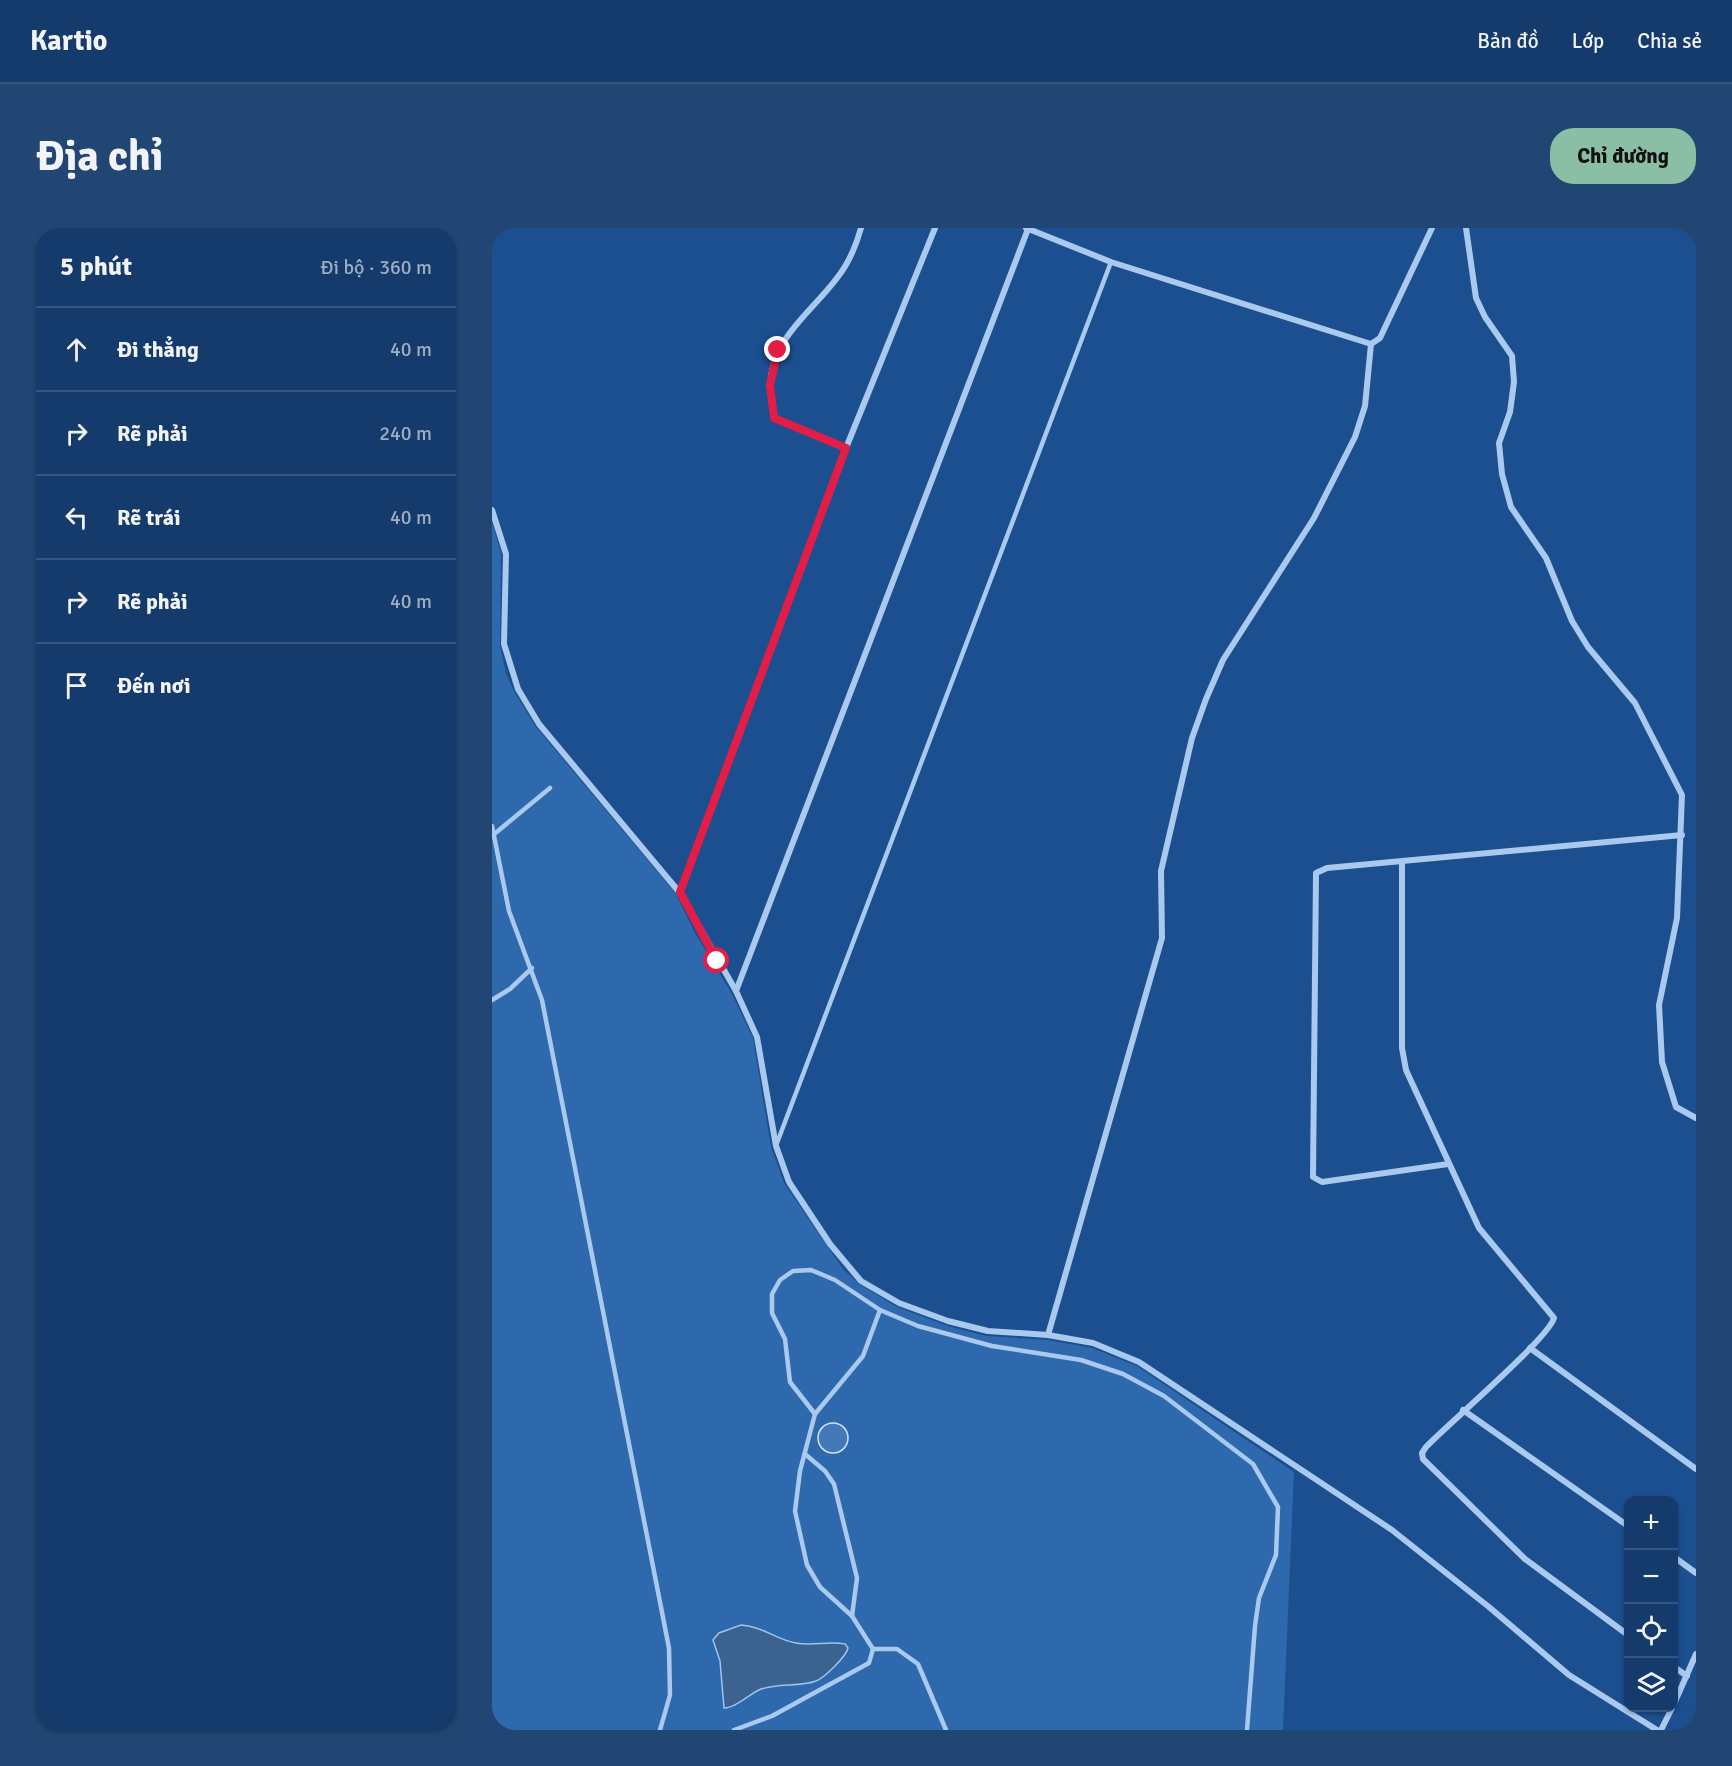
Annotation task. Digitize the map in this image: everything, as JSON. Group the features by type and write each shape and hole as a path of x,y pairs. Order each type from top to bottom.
{"street":[{"path":"846,448 774,418 770,385 778,350 788,333 838,278 854,250 861,228"},
{"path":"680,892 846,448 934,228"},
{"path":"1371,344 1380,338 1432,228"},
{"path":"1466,228 1476,298 1485,317 1512,357 1514,382 1510,412 1499,443 1502,474 1511,507 1546,558 1572,621 1588,647 1635,703 1677,780 1682,795 1677,918 1662,986 1659,1020 1662,1062 1676,1107 1696,1118"},
{"path":"736,991 1027,229 1111,262 1371,344"},
{"path":"1048,1335 1162,938 1161,872 1192,738 1223,660 1314,518 1355,437 1365,406 1371,344"},
{"path":"492,510 506,554 504,644 518,689 539,724 680,892 700,932 736,991 757,1037 776,1146 789,1182 830,1244 861,1281 899,1303 948,1321 988,1331 1048,1335 1093,1343 1139,1362 1392,1530 1489,1607 1569,1675 1659,1730 1670,1712"},
{"path":"1448,1164 1322,1182 1315,1180 1313,1174 1316,873 1327,868 1402,863 1682,835"},
{"path":"1402,863 1402,1048 1406,1070 1479,1228 1551,1312 1552,1324 1530,1348 1426,1447 1422,1453 1423,1459 1525,1559 1624,1631"},
{"path":"1530,1348 1696,1469"},
{"path":"1463,1410 1624,1523"},
{"path":"1678,1560 1696,1573"},
{"path":"1678,1694 1696,1654"},
{"path":"1678,1670 1686,1676"}],"lane":[{"path":"776,1146 1111,262"},
{"path":"494,834 550,788"},
{"path":"492,826 509,910 542,1000 669,1648 670,1695 660,1730"},
{"path":"492,1000 532,968"},
{"path":"815,1414 790,1382 785,1339 772,1313 772,1294 780,1280 793,1271 811,1270 836,1280 880,1310 918,1326 992,1346 1081,1360 1123,1374 1164,1396 1253,1464 1278,1507 1279,1533 1276,1555 1258,1607 1247,1730"},
{"path":"734,1730 772,1716 869,1663 873,1649 852,1616 820,1587 807,1564 798,1537 795,1497 815,1414 863,1356 880,1310"},
{"path":"805,1454 825,1471 834,1484 856,1578 852,1616"},
{"path":"873,1649 897,1649 918,1664 946,1730"}],"shaded area":[{"path":"492,522 501,553 500,645 506,674 536,727 676,894 695,933 732,994 753,1038 771,1147 784,1183 843,1269 859,1284 897,1307 948,1326 986,1336 1047,1340 1092,1348 1137,1366 1294,1472 1283,1730 492,1730"},
{"path":"741,1625 757,1628 796,1643 839,1643 845,1644 848,1648 834,1667 816,1681 761,1689 733,1706 724,1708 720,1661 713,1640 719,1633"}],"building":[{"path":"833,1423 844,1427 848,1438 844,1449 833,1453 822,1449 818,1438 822,1427"}],"route":[{"path":"717,961 680,892 846,448 774,418 770,385 778,350"}]}
